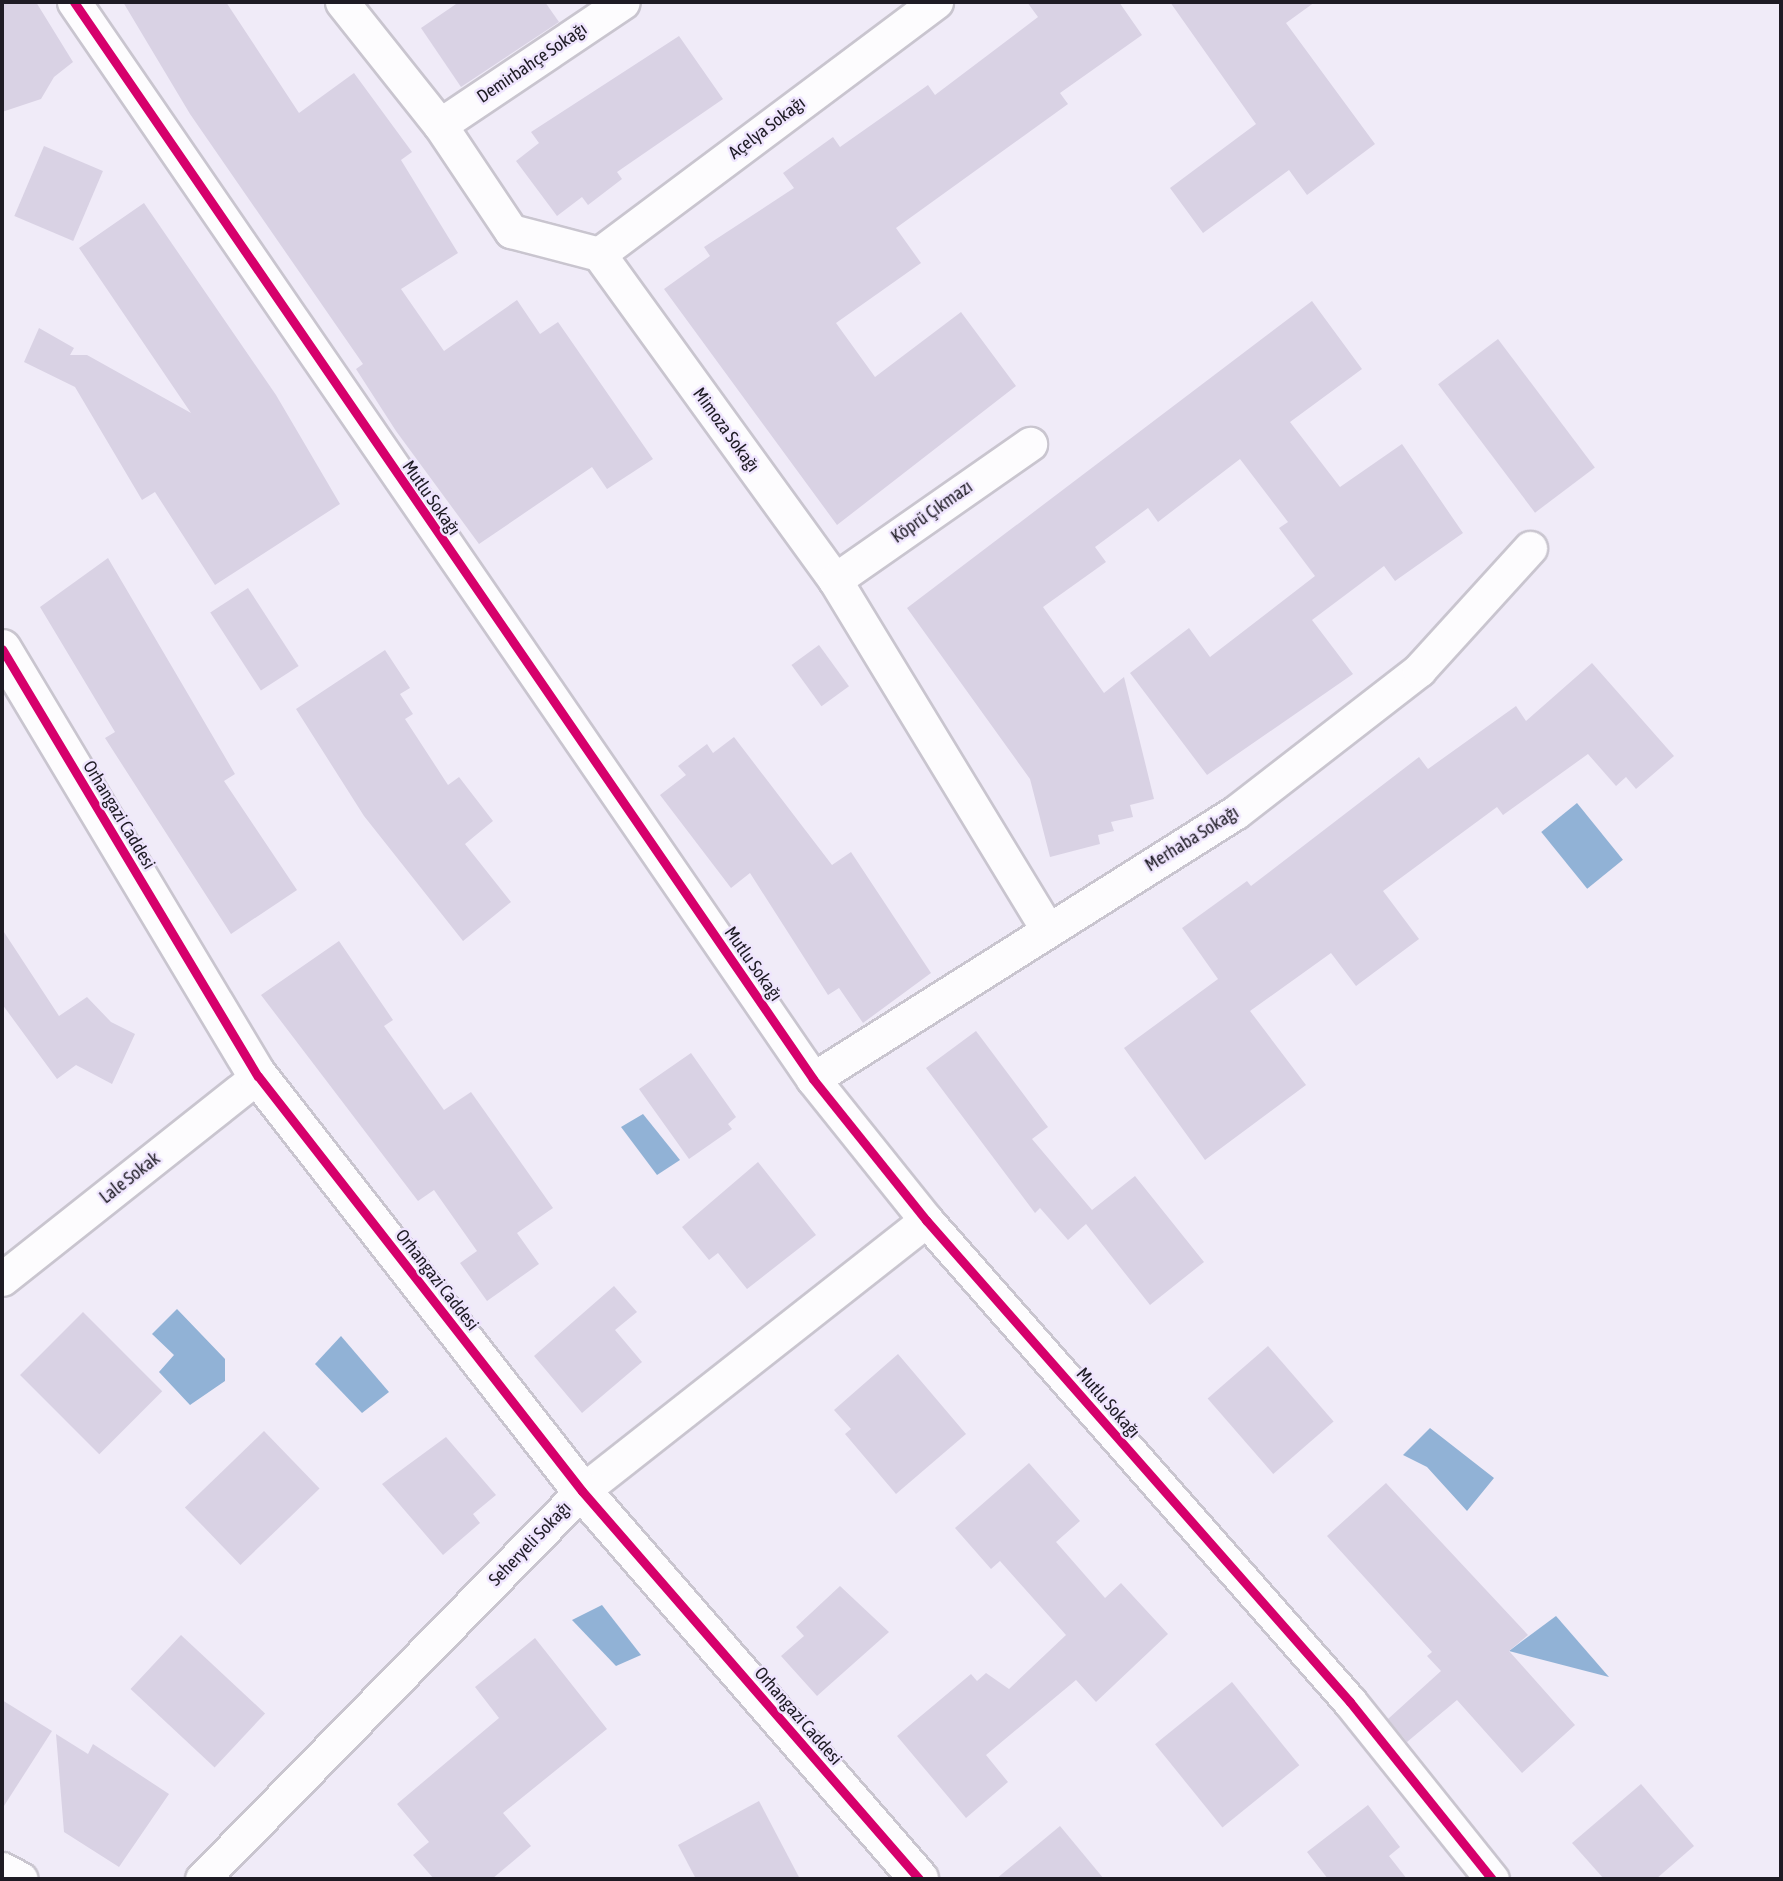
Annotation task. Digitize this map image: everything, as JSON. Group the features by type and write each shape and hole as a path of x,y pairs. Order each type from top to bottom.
{"street":[{"name":"Mutlu Sokağı","path":"74,2 813,1079 926,1220 1350,1702 1492,1879"},
{"path":"342,2 440,125 511,230 598,254"},
{"name":"Demirbahçe Sokağı","path":"440,125 623,2"},
{"name":"Açelya Sokağı","path":"598,254 936,2"},
{"name":"Mimoza Sokağı","path":"598,254 835,580 1047,928"},
{"name":"Köprü Çıkmazı","path":"835,580 1030,444"},
{"name":"Merhaba Sokağı","path":"813,1079 1047,928 1236,812 1419,670 1530,548"},
{"name":"Orhangazi Caddesi","path":"2,649 258,1076 582,1490 919,1879"},
{"name":"Lale Sokak","path":"2,1279 258,1076"},
{"name":"Seheryeli Sokağı","path":"202,1879 582,1490 926,1220"},
{"path":"2,1869 21,1879"}],"water":[{"path":"1577,803 1623,860 1587,889 1541,832"},
{"path":"643,1114 680,1160 657,1175 621,1127"},
{"path":"177,1309 225,1359 225,1381 190,1405 159,1372 174,1355 152,1334"},
{"path":"341,1336 389,1392 362,1413 315,1364"},
{"path":"1430,1428 1494,1478 1467,1511 1427,1467 1403,1455"},
{"path":"602,1605 641,1655 616,1666 572,1620"},
{"path":"1556,1616 1609,1677 1509,1651"}],"building":[{"path":"2,2 36,2 73,62 54,77 41,99 2,112"},
{"path":"123,2 226,2 299,113 354,73 412,152 401,160 458,253 401,289 444,351 517,300 540,334 558,322 653,459 607,489 592,467 479,544 396,431 356,369 363,364 190,114"},
{"path":"459,2 545,2 559,22 461,87 421,28"},
{"path":"1027,2 1119,2 1142,35 1060,93 1068,104 896,228 921,263 836,323 875,377 961,312 1016,386 837,525 664,289 710,256 704,247 794,188 783,173 833,137 840,147 928,85 935,95 1038,17"},
{"path":"1170,2 1315,2 1286,23 1375,144 1307,195 1289,170 1203,233 1170,188 1256,124"},
{"path":"679,36 723,99 617,172 622,179 588,205 582,197 557,216 516,161 539,143 531,132"},
{"path":"44,146 103,171 73,241 14,216"},
{"path":"144,203 276,395 340,504 215,585 155,492 142,500 75,387 24,362 39,328 74,348 70,355 87,355 191,413 79,248"},
{"path":"1312,301 1362,369 1290,422 1340,487 1402,444 1463,533 1395,581 1384,566 1312,620 1353,674 1207,775 1130,673 1189,628 1210,657 1315,576 1279,528 1288,522 1240,459 1158,522 1148,508 1095,547 1106,562 1043,607 1104,693 1124,677 1154,799 1130,805 1133,817 1111,822 1114,831 1098,835 1100,844 1050,857 1030,779 907,608"},
{"path":"1498,339 1595,468 1535,513 1438,384"},
{"path":"108,558 235,774 224,781 297,890 231,934 105,738 115,732 40,607"},
{"path":"248,588 299,666 261,691 210,613"},
{"path":"819,645 849,686 821,706 791,665"},
{"path":"385,650 410,688 400,694 413,714 405,719 448,785 459,777 493,821 465,844 511,902 463,941 364,816 296,709"},
{"path":"1592,663 1674,756 1636,789 1626,777 1616,786 1588,754 1503,815 1497,807 1383,891 1419,939 1356,986 1331,953 1250,1011 1306,1085 1205,1160 1124,1048 1218,979 1182,928 1247,881 1251,886 1419,757 1428,769 1516,706 1526,721"},
{"path":"734,737 832,865 851,852 931,973 863,1023 839,988 828,995 750,873 731,888 660,795 686,775 678,766 707,744 713,753"},
{"path":"2,929 59,1016 87,997 111,1022 135,1034 112,1084 76,1065 57,1079 2,1004"},
{"path":"339,941 393,1020 384,1026 444,1110 471,1092 553,1208 517,1233 539,1264 487,1301 460,1263 477,1251 434,1190 418,1201 261,995"},
{"path":"976,1031 1048,1127 1032,1139 1092,1210 1135,1176 1204,1262 1150,1305 1086,1224 1068,1240 1040,1208 1035,1213 926,1068"},
{"path":"691,1053 736,1117 728,1124 732,1129 689,1159 639,1089"},
{"path":"758,1162 816,1235 747,1289 718,1253 709,1260 682,1227"},
{"path":"614,1286 637,1312 615,1330 642,1362 582,1413 534,1356"},
{"path":"83,1312 162,1391 99,1454 20,1375"},
{"path":"1268,1346 1334,1421 1273,1474 1208,1398"},
{"path":"898,1354 966,1434 896,1494 845,1434 851,1429 834,1410"},
{"path":"264,1431 320,1489 240,1565 185,1507"},
{"path":"446,1437 496,1495 473,1514 480,1523 443,1555 382,1484"},
{"path":"1029,1463 1080,1521 1056,1542 1105,1598 1121,1583 1168,1634 1096,1702 1076,1680 986,1755 1008,1782 966,1818 897,1736 971,1674 977,1681 986,1673 1009,1689 1066,1635 1000,1561 991,1569 955,1528"},
{"path":"1386,1483 1528,1635 1509,1651 1575,1725 1522,1773 1457,1700 1407,1742 1388,1719 1441,1671 1427,1656 1432,1652 1327,1536"},
{"path":"840,1586 889,1632 817,1696 781,1656 804,1636 796,1627"},
{"path":"181,1635 265,1713 215,1768 131,1689"},
{"path":"535,1638 607,1729 503,1813 531,1846 492,1879 434,1879 413,1855 429,1842 397,1804 499,1718 475,1687"},
{"path":"1232,1682 1299,1765 1222,1827 1155,1744"},
{"path":"2,1700 52,1731 2,1809"},
{"path":"56,1734 88,1754 93,1744 169,1794 119,1867 64,1832"},
{"path":"1641,1784 1694,1846 1656,1879 1604,1879 1572,1843"},
{"path":"759,1801 800,1879 696,1879 678,1845"},
{"path":"1368,1805 1400,1847 1389,1856 1407,1879 1328,1879 1307,1852"},
{"path":"1060,1826 1104,1879 996,1879"}],"cycle path":[{"path":"74,2 813,1079 926,1220 1350,1702 1492,1879"},
{"path":"2,649 258,1076 582,1491 919,1879"}]}
